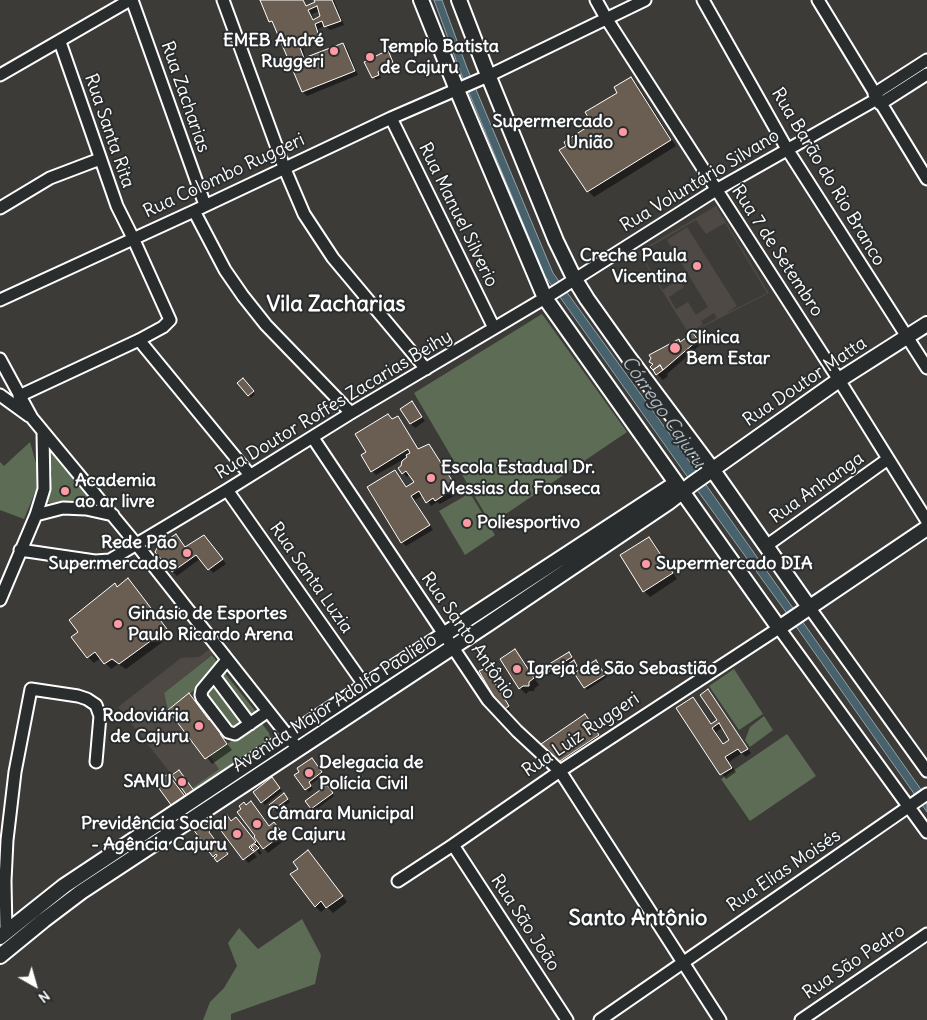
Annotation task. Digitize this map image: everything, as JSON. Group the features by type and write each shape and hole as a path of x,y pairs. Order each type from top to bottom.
{"main road":[{"path":"421,0 547,296 783,625 927,528"},
{"path":"459,0 486,77 571,280 587,299 709,471 766,546 806,609"},
{"name":"Rua Doutor Matta","path":"683,486 709,471 839,380 927,324"},
{"name":"Avenida Major Adolfo Paolielo","path":"0,956 81,892 293,744 365,686 683,486"},
{"name":"Avenida Major Adolfo Paolielo","path":"3,934 64,886 452,648 669,502 683,486"}],"street":[{"path":"0,75 131,0"},
{"name":"Rua Zacharias","path":"131,0 205,205"},
{"path":"223,0 284,167 304,214 333,258 426,369"},
{"name":"Rua 7 de Setembro","path":"596,0 927,521"},
{"name":"Rua Colombo Ruggeri","path":"0,300 133,238 194,212 284,167 390,118 486,77 645,0"},
{"name":"Rua Barão do Rio Branco","path":"703,0 787,149 927,368"},
{"path":"818,0 927,179"},
{"name":"Rua Santa Rita","path":"19,396 138,340 168,324 170,317 117,206 60,42"},
{"name":"Rua Voluntário Silvano","path":"877,99 927,60"},
{"name":"Rua Voluntário Silvano","path":"547,296 716,190 877,99 927,74"},
{"name":"Rua Manuel Silverio","path":"390,118 494,328"},
{"path":"0,208 50,178 100,159"},
{"path":"194,212 225,270 242,296 266,325 351,413"},
{"name":"Rua Doutor Roffes Zacarias Beihy","path":"20,550 103,562 110,560 547,296"},
{"path":"138,340 250,475"},
{"path":"0,359 32,418 113,515 293,744"},
{"path":"0,395 32,418"},
{"path":"1,595 36,515 44,489 43,432"},
{"name":"Rua Santo Antônio","path":"313,438 488,700 517,732 560,771 720,1020"},
{"name":"Rua Anhanga","path":"766,546 888,460"},
{"name":"Rua Santa Luzia","path":"227,490 365,686"},
{"path":"36,515 63,508 86,508 113,515"},
{"path":"806,609 927,771"},
{"path":"783,625 912,805 927,832"},
{"name":"Rua Luiz Ruggeri","path":"398,881 560,771 783,625"},
{"path":"227,660 202,690 202,698 228,732 235,734 267,712"},
{"path":"214,676 250,724"},
{"path":"3,934 7,840 15,772 31,689 78,696 96,705 100,716 96,762"},
{"name":"Rua Elias Moisés","path":"600,1020 927,794"},
{"name":"Rua São João","path":"453,845 567,1020"},
{"name":"Rua São Pedro","path":"801,1020 927,934"}],"shaded area":[{"name":"Creche Paula Vicentina","path":"716,206 769,293 689,334 638,252","holes":["696,220 706,234 725,223 767,293 725,314 737,306 687,227 667,240 708,307 696,315 688,302 676,309 669,297 684,287 679,279 663,290 640,253","714,313 717,318 693,331 703,324 701,321"]},
{"path":"215,645 219,649 164,693 168,710 205,759 210,756 220,768 192,788 179,770 172,775 118,707 181,658 199,657"}],"green space":[{"path":"542,314 627,432 491,524 414,393"},
{"path":"30,442 37,467 38,485 24,519 0,510 0,462 4,466"},
{"path":"49,448 92,500 90,504 71,501 48,502 52,474 47,451"},
{"name":"Poliesportivo","path":"470,493 495,535 465,555 439,511"},
{"path":"432,649 435,651 311,733 311,731"},
{"path":"212,655 218,663 199,687 168,710 164,693"},
{"path":"734,669 763,714 739,730 709,686"},
{"path":"223,671 257,713 251,718 220,676"},
{"path":"211,687 217,688 241,720 240,726 232,730 206,697 206,690"},
{"path":"764,716 773,730 750,747 745,740 750,727"},
{"path":"260,721 269,733 268,743 195,792 192,788 219,769 210,756"},
{"path":"787,734 816,776 750,821 721,779"},
{"path":"193,807 195,810 68,896 0,947 0,941 65,892"},
{"path":"302,919 321,955 315,984 231,1014 231,1020 203,1020 210,1002 224,988 237,966 228,943 239,928 258,949"}],"water":[{"path":"434,0 442,0 467,68 553,273 692,465 927,798 927,812 545,276 460,71"}],"building":[{"name":"EMEB André Ruggeri","path":"260,0 303,0 306,6 315,2 314,0 332,0 341,21 324,27 322,21 315,24 319,36 299,45 304,58 343,43 355,71 302,92 272,21 269,22","holes":["317,6 320,16 313,20 308,10"]},
{"path":"388,50 394,65 378,72 379,75 372,78 364,62"},
{"name":"Supermercado União","path":"631,77 671,140 587,192 559,150 566,146 564,142 592,124 585,112 617,93 614,87"},
{"name":"Clínica Bem Estar","path":"693,333 698,340 663,370 660,365 653,370 650,367 653,364 649,362 651,358 649,355 679,339 680,342"},
{"path":"660,365 663,370 656,375 653,370"},
{"path":"243,378 254,391 248,396 237,383"},
{"path":"412,401 422,417 410,424 400,409"},
{"name":"Escola Estadual Dr. Messias da Fonseca","path":"388,414 392,419 398,416 418,449 429,444 455,485 449,489 450,491 435,501 433,498 426,503 419,491 411,496 430,525 401,543 367,487 395,470 406,487 414,482 406,471 402,474 398,468 407,457 406,455 410,453 408,449 371,472 361,455 366,452 355,434"},
{"name":"Rede Pão Supermercados","path":"176,534 185,547 204,535 223,559 208,570 196,555 172,572 155,552 158,546"},
{"name":"Supermercado DIA","path":"649,537 673,573 643,592 620,555"},
{"name":"Ginásio de Esportes Paulo Ricardo Arena","path":"128,578 167,629 119,664 112,659 104,664 95,652 87,658 71,637 78,632 69,620 115,583 117,587"},
{"name":"Igreja de São Sebastião","path":"515,649 534,678 529,682 529,686 523,686 519,689 500,659"},
{"path":"569,652 572,657 545,674 541,669"},
{"path":"574,660 577,666 572,670 568,664"},
{"path":"596,660 605,675 584,688 574,673"},
{"path":"486,668 509,706 502,711 479,671"},
{"path":"708,689 748,749 741,753 738,749 725,757 732,768 720,775 676,708 693,697 711,724 717,720 700,695","holes":["719,723 729,740 723,744 712,728"]},
{"name":"Rodoviária de Cajuru","path":"189,693 209,720 212,718 223,732 220,734 227,744 205,759 168,710"},
{"path":"585,714 599,735 557,763 541,744"},
{"name":"Delegacia de Polícia Civil","path":"312,758 322,772 309,782 311,786 305,790 294,775 299,772 297,768"},
{"name":"SAMU","path":"179,770 195,792 188,797 172,775"},
{"path":"168,774 187,799 174,809 155,783"},
{"path":"272,777 280,788 261,803 253,792"},
{"path":"327,785 333,793 311,809 305,801"},
{"path":"284,793 288,799 273,810 269,805"},
{"name":"Câmara Municipal de Cajuru","path":"251,801 269,826 274,822 283,834 263,849 237,812 241,809 239,806 244,802 246,805"},
{"name":"Previdência Social - Agência Cajuru","path":"227,815 231,821 236,817 256,842 249,847 253,851 251,847 255,844 259,848 243,860 216,824"},
{"path":"204,821 211,830 209,832 228,854 217,862 214,858 217,856 216,854 213,857 204,845 207,843 204,844 193,829"},
{"path":"308,850 343,896 326,908 321,901 315,907 290,874 298,869 293,862"}],"place":[{"name":"EMEB André Ruggeri","path":"334,51"},
{"name":"Templo Batista de Cajuru","path":"370,57"},
{"name":"Supermercado União","path":"623,132"},
{"name":"Creche Paula Vicentina","path":"697,266"},
{"name":"Clínica Bem Estar","path":"675,348"},
{"name":"Escola Estadual Dr. Messias da Fonseca","path":"431,478"},
{"name":"Academia ao ar livre","path":"65,491"},
{"name":"Poliesportivo","path":"467,523"},
{"name":"Rede Pão Supermercados","path":"187,553"},
{"name":"Supermercado DIA","path":"646,564"},
{"name":"Ginásio de Esportes Paulo Ricardo Arena","path":"118,624"},
{"name":"Igreja de São Sebastião","path":"517,669"},
{"name":"Rodoviária de Cajuru","path":"199,726"},
{"name":"Delegacia de Polícia Civil","path":"309,773"},
{"name":"SAMU","path":"182,782"},
{"name":"Câmara Municipal de Cajuru","path":"257,824"},
{"name":"Previdência Social - Agência Cajuru","path":"237,834"}],"district":[{"name":"Vila Zacharias","path":"336,305"},
{"name":"Santo Antônio","path":"638,919"}],"water label":[{"name":"Córrego Cajuru","path":"663,412"}]}
